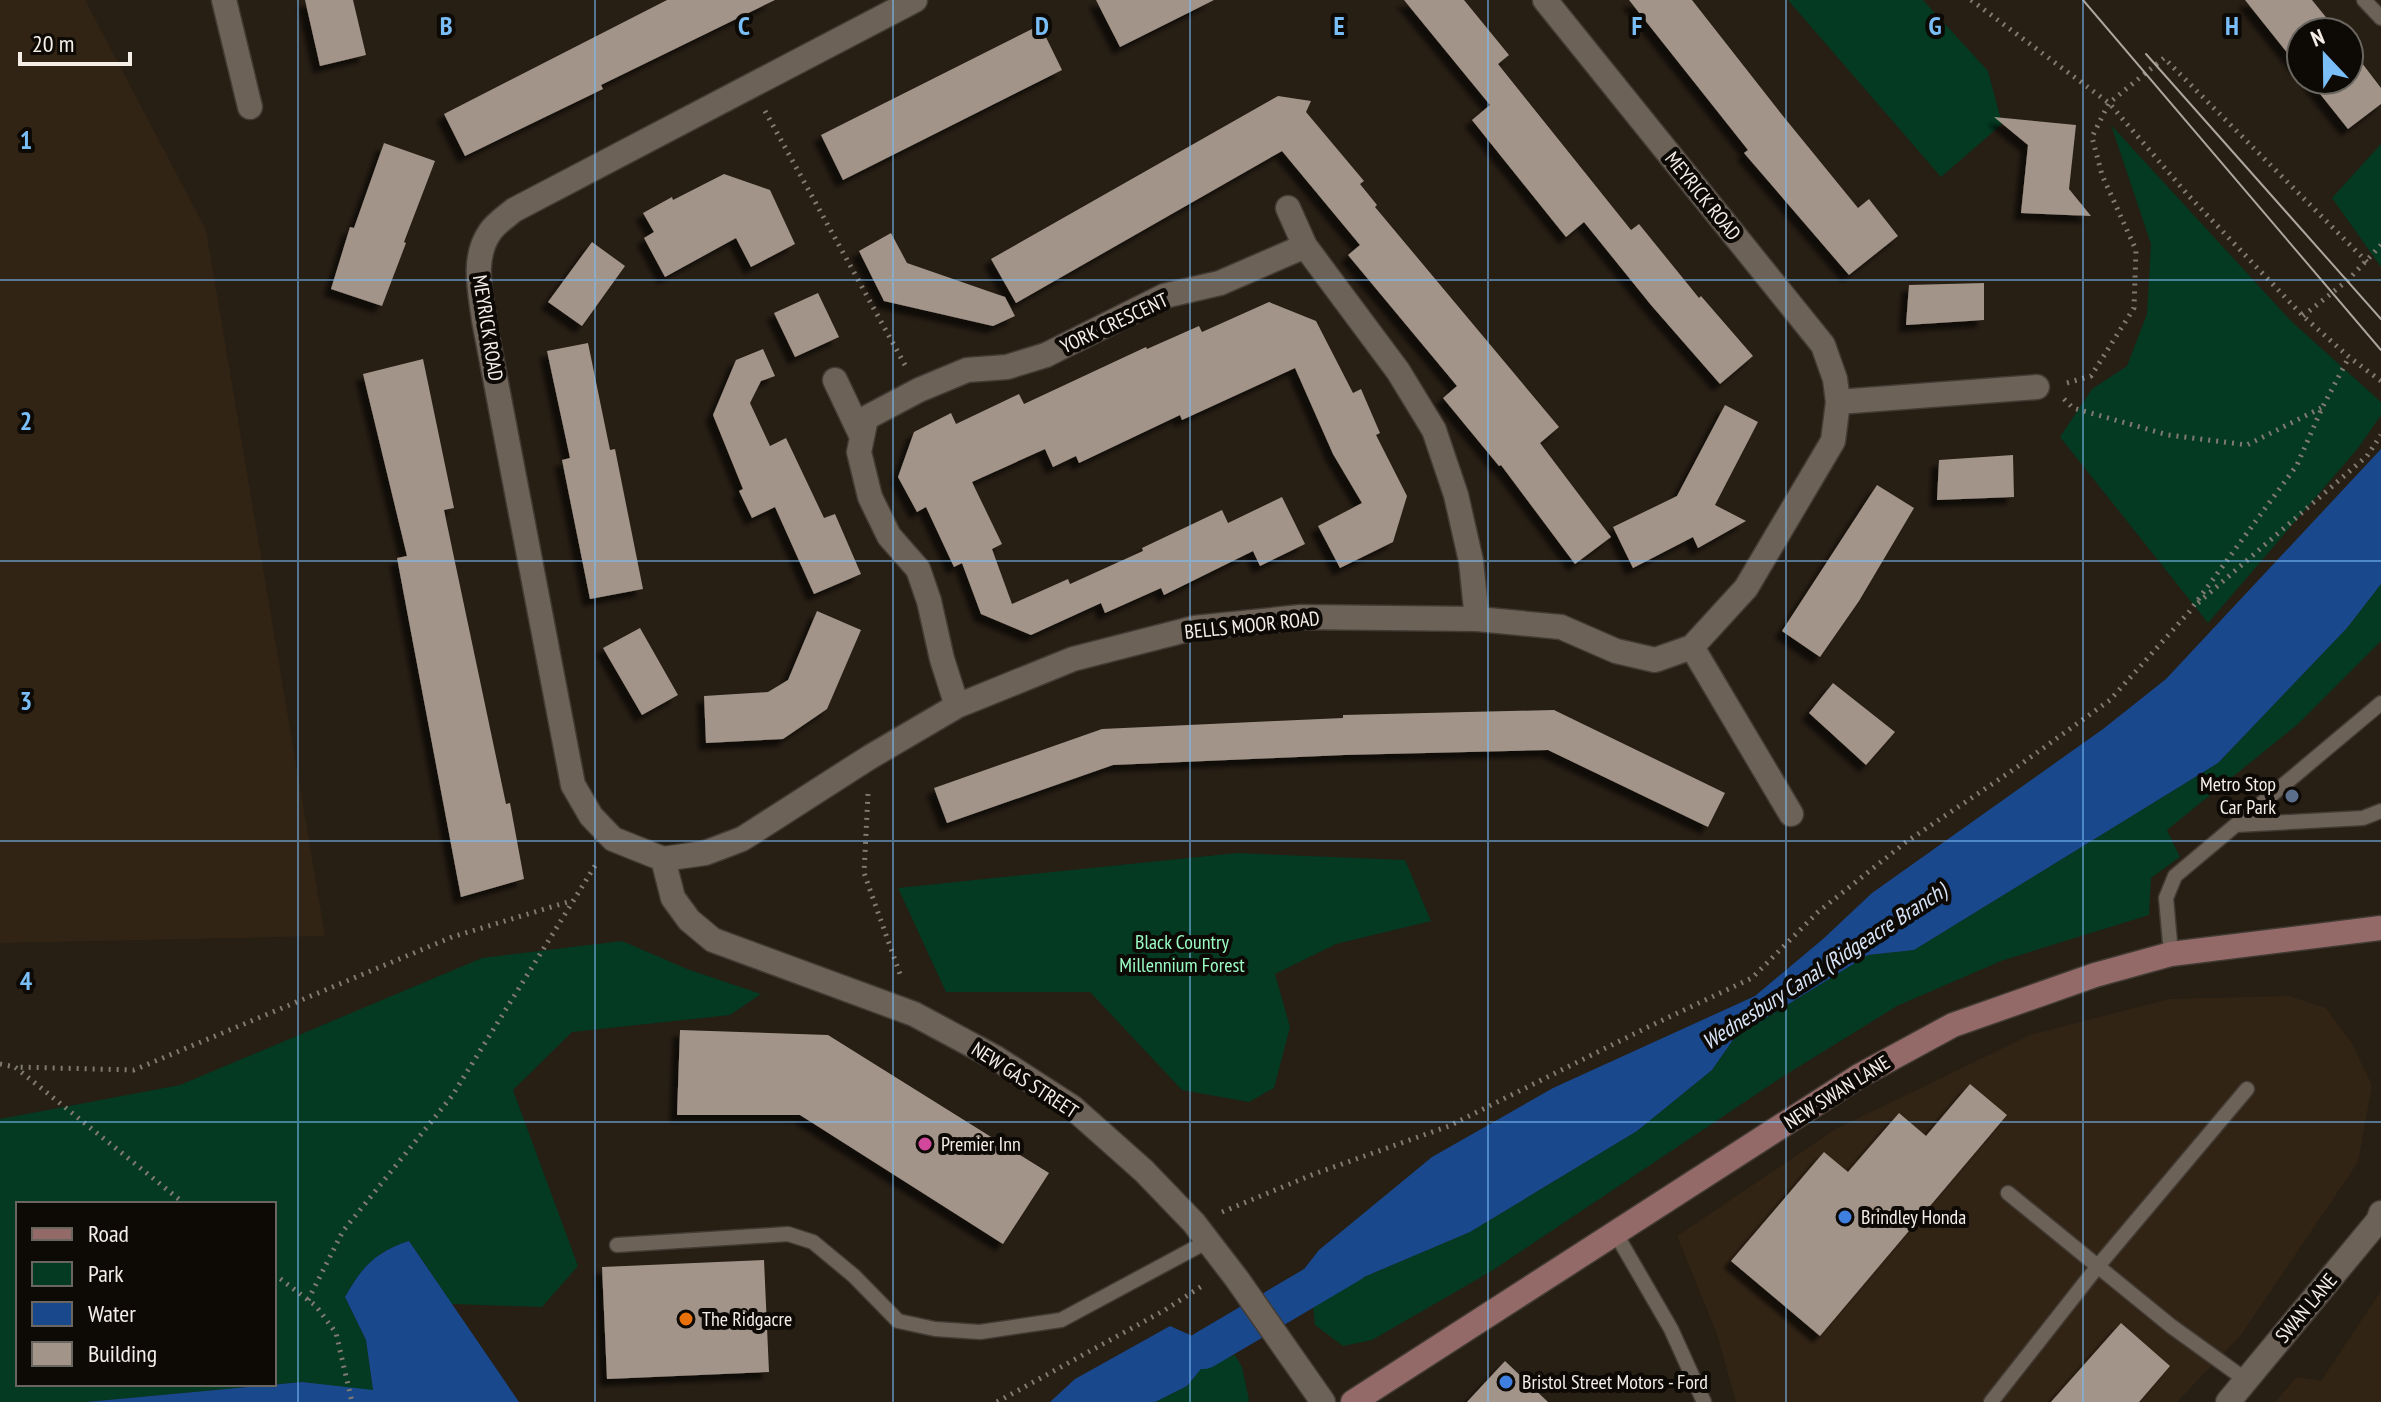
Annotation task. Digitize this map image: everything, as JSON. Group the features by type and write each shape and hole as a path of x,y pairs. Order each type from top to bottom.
{"main road":[{"name":"NEW SWAN LANE","path":"1353,1402 1859,1076 1953,1025 2095,975 2171,954 2381,928"}],"street":[{"path":"224,0 250,107"},
{"name":"MEYRICK ROAD","path":"1545,0 1823,345 1835,379 1838,402 1833,441 1746,588 1692,647"},
{"name":"MEYRICK ROAD","path":"663,859 613,839 591,816 573,785 484,320 478,257 491,230 514,210 903,3"},
{"path":"1288,208 1305,246 1398,371 1434,430 1456,495 1471,561 1477,619"},
{"name":"YORK CRESCENT","path":"862,437 866,418 919,390 967,370 1007,367 1046,355 1164,296 1220,283 1305,246"},
{"path":"835,380 862,437 859,452 870,497 889,536 918,569 957,706"},
{"path":"1838,402 2045,387"},
{"name":"BELLS MOOR ROAD","path":"663,859 705,853 742,839 957,706 1073,659 1194,628 1301,617 1477,619 1561,627 1616,651 1655,660 1692,647"},
{"path":"1692,647 1791,814"},
{"name":"NEW GAS STREET","path":"663,859 673,898 689,920 713,940 914,1014 996,1058 1072,1107 1144,1171 1201,1232 1323,1402"},
{"name":"SWAN LANE","path":"2228,1402 2378,1221 2381,1213"}],"lane":[{"path":"2364,0 2381,18"},
{"path":"2171,954 2166,898 2175,876 2381,703"},
{"path":"2236,825 2363,818 2381,811"},
{"path":"1991,1402 2098,1266 2247,1089"},
{"path":"2008,1193 2171,1326 2246,1380"},
{"path":"617,1245 788,1234 813,1242 854,1276 898,1321 935,1329 980,1332 1061,1320 1201,1232"},
{"path":"1616,1234 1671,1329 1704,1402"}],"path":[{"path":"1971,0 2109,103 2188,195 2303,316 2381,381"},
{"path":"2045,387 2091,376 2134,308 2136,250 2102,175 2092,137 2109,103 2164,58 2367,262"},
{"path":"751,86 919,390"},
{"path":"2303,316 2341,286 2381,245"},
{"path":"1201,1232 1314,1174 1449,1126 1752,978 1818,912 1906,842 2110,700 2189,612 2297,465 2349,357"},
{"path":"2045,387 2073,408 2168,435 2247,445 2322,408"},
{"path":"2189,612 2367,456 2381,435"},
{"path":"870,757 864,873 914,1014"},
{"path":"308,1300 343,1231 452,1096 571,901 613,839"},
{"path":"0,1064 134,1070 452,937 571,901"},
{"path":"15,1067 183,1202"},
{"path":"997,1402 1233,1273"},
{"path":"276,1276 316,1306 336,1333 352,1402"}],"shaded area":[{"path":"0,0 85,0 206,230 325,936 0,943"},
{"path":"2289,996 2326,1008 2351,1042 2372,1085 2358,1162 2241,1335 2177,1402 1736,1402 1717,1334 1677,1236 1836,1129 2030,1035 2169,999"},
{"path":"2381,1291 2381,1402 2275,1402 2297,1377 2321,1381"}],"green space":[{"path":"1788,0 1923,0 1988,71 2002,124 1941,177"},
{"path":"2111,125 2291,321 2381,402 2381,415 2359,447 2208,623 2060,437 2092,389 2127,366 2147,314 2151,244"},
{"path":"2381,144 2381,267 2332,198"},
{"path":"2381,584 2381,641 2298,724 2167,830 2180,857 2151,878 2149,915 2001,961 1897,1006 1779,1079 1490,1272 1372,1340 1343,1346 1315,1325 1312,1299 1470,1232 1637,1131 1712,1070 1735,1037 1868,955 1914,950 2218,763 2347,628"},
{"name":"Black Country Millennium Forest","path":"1237,853 1405,860 1431,921 1336,944 1275,974 1290,1027 1274,1088 1249,1102 1182,1090 1090,992 946,992 898,888"},
{"path":"622,941 687,969 761,994 730,1015 572,1032 513,1090 578,1266 542,1307 452,1304 409,1241 378,1255 357,1277 345,1297 366,1340 373,1391 302,1382 276,1384 276,1202 16,1202 16,1386 259,1386 86,1402 0,1402 0,1119 180,1085 482,958"},
{"path":"1235,1355 1242,1367 1248,1402 1155,1402 1187,1386 1201,1369"}],"water":[{"path":"2381,449 2381,584 2347,628 2218,763 1914,950 1868,955 1735,1037 1712,1070 1637,1131 1470,1232 1312,1299 1294,1282 1319,1250 1432,1157 1553,1088 1755,996 1872,893 2103,729 2166,679"},
{"path":"409,1241 519,1402 86,1402 302,1382 373,1390 366,1340 345,1297 357,1277 387,1250"},
{"path":"1170,1326 1197,1338 1201,1369 1187,1386 1155,1402 1050,1402 1075,1379"}],"building":[{"path":"305,0 353,0 366,55 320,66"},
{"path":"667,0 775,0 465,156 444,114"},
{"path":"1096,0 1214,0 1120,47"},
{"path":"1404,0 1464,0 1509,55 1498,64 1631,230 1639,224 1699,298 1701,296 1753,356 1720,384 1584,222 1566,237 1472,120 1490,105"},
{"path":"1629,0 1692,0 1858,208 1869,199 1898,236 1849,275 1744,153 1748,150"},
{"path":"2245,0 2312,0 2325,16 2285,16 2285,50"},
{"path":"1040,25 1062,70 843,180 821,135"},
{"path":"2365,67 2381,88 2381,104 2348,129 2322,96 2365,96"},
{"path":"1278,96 1311,101 1306,112 1364,181 1360,184 1377,205 1375,207 1559,427 1540,443 1611,537 1575,564 1501,465 1443,398 1457,386 1348,255 1360,245 1282,151 1016,303 991,259"},
{"path":"1994,117 2076,125 2069,189 2091,216 2021,213 2028,145"},
{"path":"384,143 435,161 382,306 331,289 350,227 354,228"},
{"path":"724,174 770,190 795,244 751,267 736,238 665,277 644,238 654,232 643,213"},
{"path":"891,233 907,263 1005,297 1015,316 993,326 884,301 859,251"},
{"path":"592,242 625,266 582,326 548,302"},
{"path":"1984,283 1984,320 1906,325 1909,285"},
{"path":"818,293 839,337 795,357 774,313"},
{"path":"1269,302 1316,321 1353,393 1361,389 1380,433 1376,435 1407,496 1393,542 1340,568 1318,526 1362,503 1333,454 1295,368 1182,420 1180,415 1079,463 1076,456 1053,467 1045,449 972,482 1002,544 992,549 1012,604 1068,579 1070,584 1222,510 1228,523 1282,497 1305,544 1260,566 1253,551 1164,595 1161,588 1105,613 1101,603 1031,635 981,614 962,563 954,567 926,507 917,512 898,477 914,432 951,413 956,424 1019,394 1024,404 1146,347 1199,326 1202,332"},
{"path":"588,343 610,450 615,449 643,589 590,599 562,460 570,458 547,351"},
{"path":"763,349 775,376 761,381 750,403 770,446 786,438 824,518 835,514 861,574 814,594 775,507 752,518 739,491 743,489 713,415 736,360"},
{"path":"423,359 454,508 444,510 506,804 510,803 524,879 461,897 397,558 407,556 363,374"},
{"path":"1725,405 1758,422 1715,505 1746,521 1698,548 1693,537 1633,568 1613,527 1677,496"},
{"path":"2013,455 2014,497 1937,500 1939,460"},
{"path":"1877,485 1914,508 1859,601 1820,657 1782,631"},
{"path":"817,611 861,630 827,709 783,739 706,743 704,696 768,692 788,680"},
{"path":"640,628 678,695 642,715 603,648"},
{"path":"1833,683 1895,732 1866,765 1809,713"},
{"path":"1554,710 1725,793 1708,827 1548,750 1113,765 947,823 934,788 1102,729 1343,718 1343,715"},
{"name":"Premier Inn","path":"680,1030 828,1035 1049,1173 1003,1244 800,1115 677,1115"},
{"name":"Brindley Honda","path":"1970,1084 2007,1115 1820,1336 1731,1261 1824,1152 1848,1172 1899,1113 1926,1136"},
{"name":"The Ridgacre","path":"764,1260 769,1372 607,1379 602,1267"},
{"path":"2121,1323 2170,1366 2139,1402 2051,1402"},
{"name":"Bristol Street Motors - Ford","path":"1505,1361 1548,1402 1467,1402"}],"waterway":[{"name":"Wednesbury Canal (Ridgeacre Branch)","path":"1204,1350 1350,1264"}],"tram line":[{"path":"2083,0 2381,350"},
{"path":"2146,54 2381,319"}],"place":[{"name":"Metro Stop Car Park","path":"2292,796"},
{"name":"Premier Inn","path":"925,1144"},
{"name":"Brindley Honda","path":"1845,1217"},
{"name":"The Ridgacre","path":"686,1319"},
{"name":"Bristol Street Motors - Ford","path":"1506,1382"}]}
